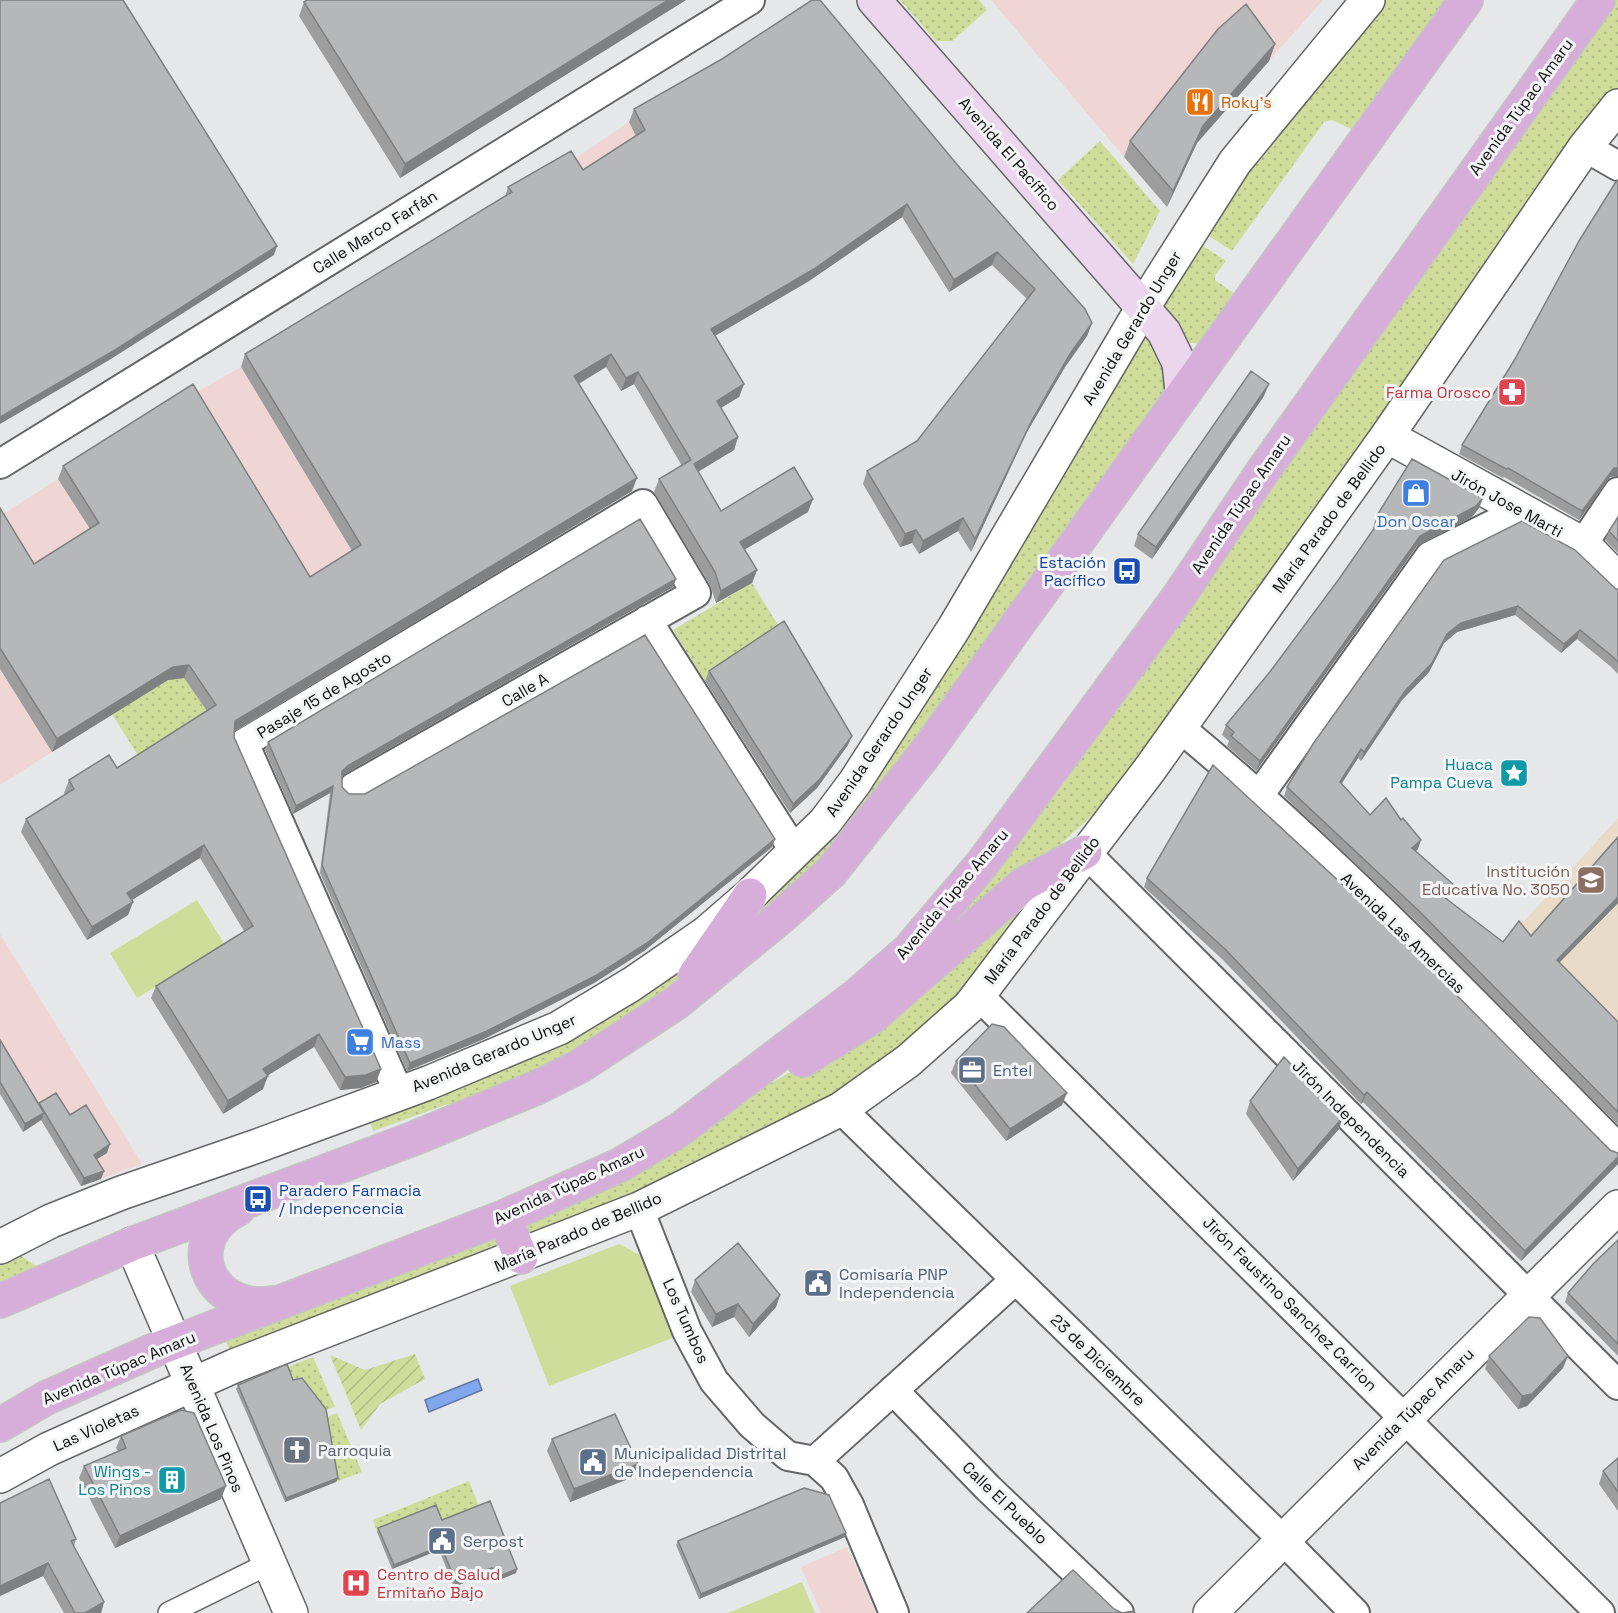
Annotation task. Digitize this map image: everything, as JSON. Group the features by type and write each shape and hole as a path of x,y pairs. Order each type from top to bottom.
{"main road":[{"name":"Avenida El Pacífico","path":"874,0 1150,316 1174,339 1192,347 1207,346 1221,339"},
{"path":"0,1301 132,1244 258,1199 415,1138 538,1087 580,1066 676,1003 741,951 831,872 924,755 1182,392 1390,109 1466,0"},
{"name":"Avenida Túpac Amaru","path":"0,1425 46,1398 175,1342 504,1217 620,1165 679,1130 856,996 909,950 982,864 1177,599 1282,444 1598,0"},
{"name":"Avenida El Pacífico","path":"1150,316 1176,352 1182,372 1182,392"},
{"path":"679,1130 807,1058 872,1017 1024,884 1085,852"},
{"path":"676,1003 750,895"},
{"path":"258,1199 231,1213 216,1226 207,1246 207,1267 217,1287 234,1300 254,1305 282,1301"},
{"path":"504,1217 520,1257"}],"street":[{"name":"Calle Marco Farfán","path":"0,464 750,0"},
{"name":"Avenida Gerardo Unger","path":"0,1247 51,1221 121,1192 257,1146 399,1093 569,1022 632,984 678,952 750,895 825,822 901,713 1150,316 1235,162 1368,0"},
{"name":"María Parado de Bellido","path":"194,1385 639,1209 842,1109 908,1061 978,996 1179,727 1387,436 1585,147 1618,106"},
{"path":"1585,147 1618,166"},
{"name":"Jirón Jose Marti","path":"1387,436 1583,544 1618,580"},
{"path":"1583,544 1618,492"},
{"name":"Pasaje 15 de Agosto","path":"399,1093 244,743 643,504 696,593"},
{"path":"1260,794 1430,556 1520,511"},
{"name":"Calle A","path":"354,787 696,593"},
{"path":"647,620 795,852"},
{"name":"Avenida Las Amercias","path":"1179,727 1260,794 1471,999 1618,1148"},
{"name":"Jirón Independencia","path":"1085,852 1618,1385"},
{"name":"Jirón Faustino Sanchez Carrion","path":"978,996 1405,1417 1600,1613"},
{"name":"23 de Diciembre","path":"842,1109 1283,1540 1354,1613"},
{"name":"Avenida Túpac Amaru","path":"1210,1613 1618,1207"},
{"name":"Los Tumbos","path":"639,1209 687,1331 714,1381 752,1425 788,1456 814,1461 834,1479 849,1506 894,1613"},
{"name":"Avenida Los Pinos","path":"132,1244 291,1613"},
{"path":"814,1461 1016,1280"},
{"name":"Las Violetas","path":"0,1476 49,1449 194,1385"},
{"name":"Calle El Pueblo","path":"893,1390 988,1488 1119,1613"},
{"path":"170,1613 270,1563"}],"shaded area":[{"path":"991,0 1323,0 1269,61 1124,157"},
{"path":"629,122 640,143 633,228 567,164"},
{"path":"241,367 356,558 306,590 188,397"},
{"path":"58,479 94,536 29,577 0,516"},
{"path":"0,669 52,752 0,785"},
{"name":"Institución Educativa No. 3050","path":"1618,818 1618,1034 1516,930"},
{"path":"0,934 142,1164 81,1186 0,1052"},
{"path":"847,1547 876,1613 821,1613 801,1567"}],"green space":[{"path":"900,0 979,0 987,10 952,41 936,41"},
{"path":"1374,0 1451,0 1355,131 1332,120 1324,122 1232,251 1197,228"},
{"path":"1604,0 1618,0 1618,99 1145,768 941,952 911,954"},
{"path":"1100,141 1160,211 1133,264 1058,180"},
{"path":"1191,238 1226,261 1215,275 1215,280 1245,301 1200,344 1185,342 1147,307"},
{"path":"1143,315 1177,374 829,869 697,979 827,824"},
{"path":"752,583 781,630 705,681 673,630"},
{"path":"181,672 211,717 142,762 112,714"},
{"path":"1109,815 974,994 839,1105 526,1247 520,1215 623,1168 808,1062"},
{"path":"197,900 225,945 137,998 110,953"},
{"path":"705,938 673,1002 454,1118 448,1104 373,1131 366,1111"},
{"path":"498,1233 505,1252 235,1363 221,1330"},
{"path":"619,1244 642,1256 675,1337 549,1386 510,1286"},
{"path":"0,1251 20,1255 45,1272 0,1293"},
{"path":"415,1354 425,1379 380,1404 361,1430 330,1355 365,1370"},
{"path":"313,1357 335,1407 323,1411 292,1384 285,1368"},
{"path":"337,1413 362,1472 336,1482 325,1418"},
{"path":"469,1481 480,1509 441,1525 377,1532 373,1520"},
{"path":"802,1582 815,1613 728,1613"}],"water":[{"path":"478,1379 482,1390 429,1412 425,1400"}],"building":[{"path":"0,0 123,0 277,246 115,350 0,417"},
{"path":"307,0 668,0 405,164 304,2"},
{"path":"812,0 820,0 960,168 1085,309 1092,323 1070,354 1032,420 975,539 963,518 923,541 916,530 905,534 867,471 917,441 1035,289 997,252 954,280 907,204 814,269 711,329 744,384 717,401 738,437 694,464 721,511 794,467 813,499 740,542 757,570 721,591 715,572 659,479 691,460 638,372 626,378 611,354 574,376 637,478 235,721 234,737 381,1069 366,1075 345,1077 319,1034 263,1069 268,1076 228,1101 156,986 253,926 204,845 127,893 133,902 92,927 26,819 74,789 69,780 109,755 117,768 216,705 189,665 173,667 57,739 0,648 0,508 34,564 99,523 63,466 193,384 310,577 361,545 245,354 512,192 508,187 571,151 583,170 645,130 634,109 722,59"},
{"name":"Roky's","path":"1246,4 1275,44 1203,126 1173,191 1130,141 1218,29"},
{"path":"1617,180 1618,468 1614,468 1582,511 1508,468 1462,445 1515,359 1579,241"},
{"path":"1251,371 1269,384 1156,547 1138,534"},
{"path":"1412,459 1483,498 1476,506 1420,536 1260,761 1231,736 1234,732 1226,725 1269,673 1339,579 1380,520 1376,517"},
{"path":"1618,517 1618,541 1609,531"},
{"path":"640,519 676,579 349,765 342,771 342,787 349,794 365,794 645,635 775,839 647,943 597,975 487,1031 410,1063 322,865 333,786 296,806 268,742"},
{"path":"1522,521 1575,550 1618,589 1618,662 1580,630 1564,644 1518,606 1461,623 1447,634 1432,663 1405,691 1364,752 1361,749 1340,782 1370,815 1386,798 1401,820 1403,818 1421,840 1412,848 1454,885 1444,897 1503,942 1519,921 1531,936 1618,837 1618,897 1557,960 1618,1022 1618,1112 1419,911 1287,787 1313,744 1444,560"},
{"path":"784,621 852,736 820,779 793,804 709,671"},
{"path":"1213,765 1396,934 1610,1150 1618,1153 1618,1157 1525,1251 1367,1092 1364,1095 1226,950 1147,878"},
{"path":"992,1024 1004,1027 1067,1093 1010,1129 956,1061"},
{"path":"0,1040 44,1113 25,1124 0,1082"},
{"path":"1284,1057 1343,1117 1298,1169 1250,1101"},
{"path":"56,1093 70,1115 86,1105 110,1144 94,1155 104,1171 84,1178 39,1103"},
{"path":"1618,1240 1618,1344 1568,1293"},
{"path":"738,1243 780,1295 753,1324 738,1304 716,1314 695,1280"},
{"path":"1529,1317 1540,1318 1568,1356 1532,1394 1522,1396 1489,1356"},
{"name":"Parroquia","path":"287,1364 293,1380 302,1378 326,1409 338,1478 286,1498 238,1385"},
{"path":"181,1410 194,1413 226,1486 120,1536 84,1466 126,1448 121,1436"},
{"path":"615,1414 638,1464 574,1489 552,1439"},
{"path":"1618,1458 1618,1492 1603,1471"},
{"path":"49,1479 76,1539 71,1541 104,1602 85,1613 75,1613 48,1563 0,1586 0,1503"},
{"path":"804,1488 829,1495 846,1533 701,1594 678,1541"},
{"name":"Serpost","path":"490,1501 517,1569 497,1577 492,1568 456,1582 441,1546 394,1565 378,1528 436,1505 442,1520"},
{"path":"1073,1570 1114,1609 1122,1613 1027,1613"}],"place":[{"name":"Roky's","path":"1200,102"},
{"name":"Farma Orosco","path":"1512,392"},
{"name":"Don Oscar","path":"1416,493"},
{"name":"Estación Pacífico","path":"1127,571"},
{"name":"Huaca Pampa Cueva","path":"1514,773"},
{"name":"Institución Educativa No. 3050","path":"1591,880"},
{"name":"Mass","path":"360,1042"},
{"name":"Entel","path":"972,1070"},
{"name":"Paradero Farmacia / Indepencencia","path":"258,1199"},
{"name":"Comisaría PNP Independencia","path":"818,1283"},
{"name":"Parroquia","path":"297,1450"},
{"name":"Municipalidad Distrital de Independencia","path":"593,1462"},
{"name":"Wings - Los Pinos","path":"172,1480"},
{"name":"Serpost","path":"442,1541"},
{"name":"Centro de Salud Ermitaño Bajo","path":"356,1583"}]}
